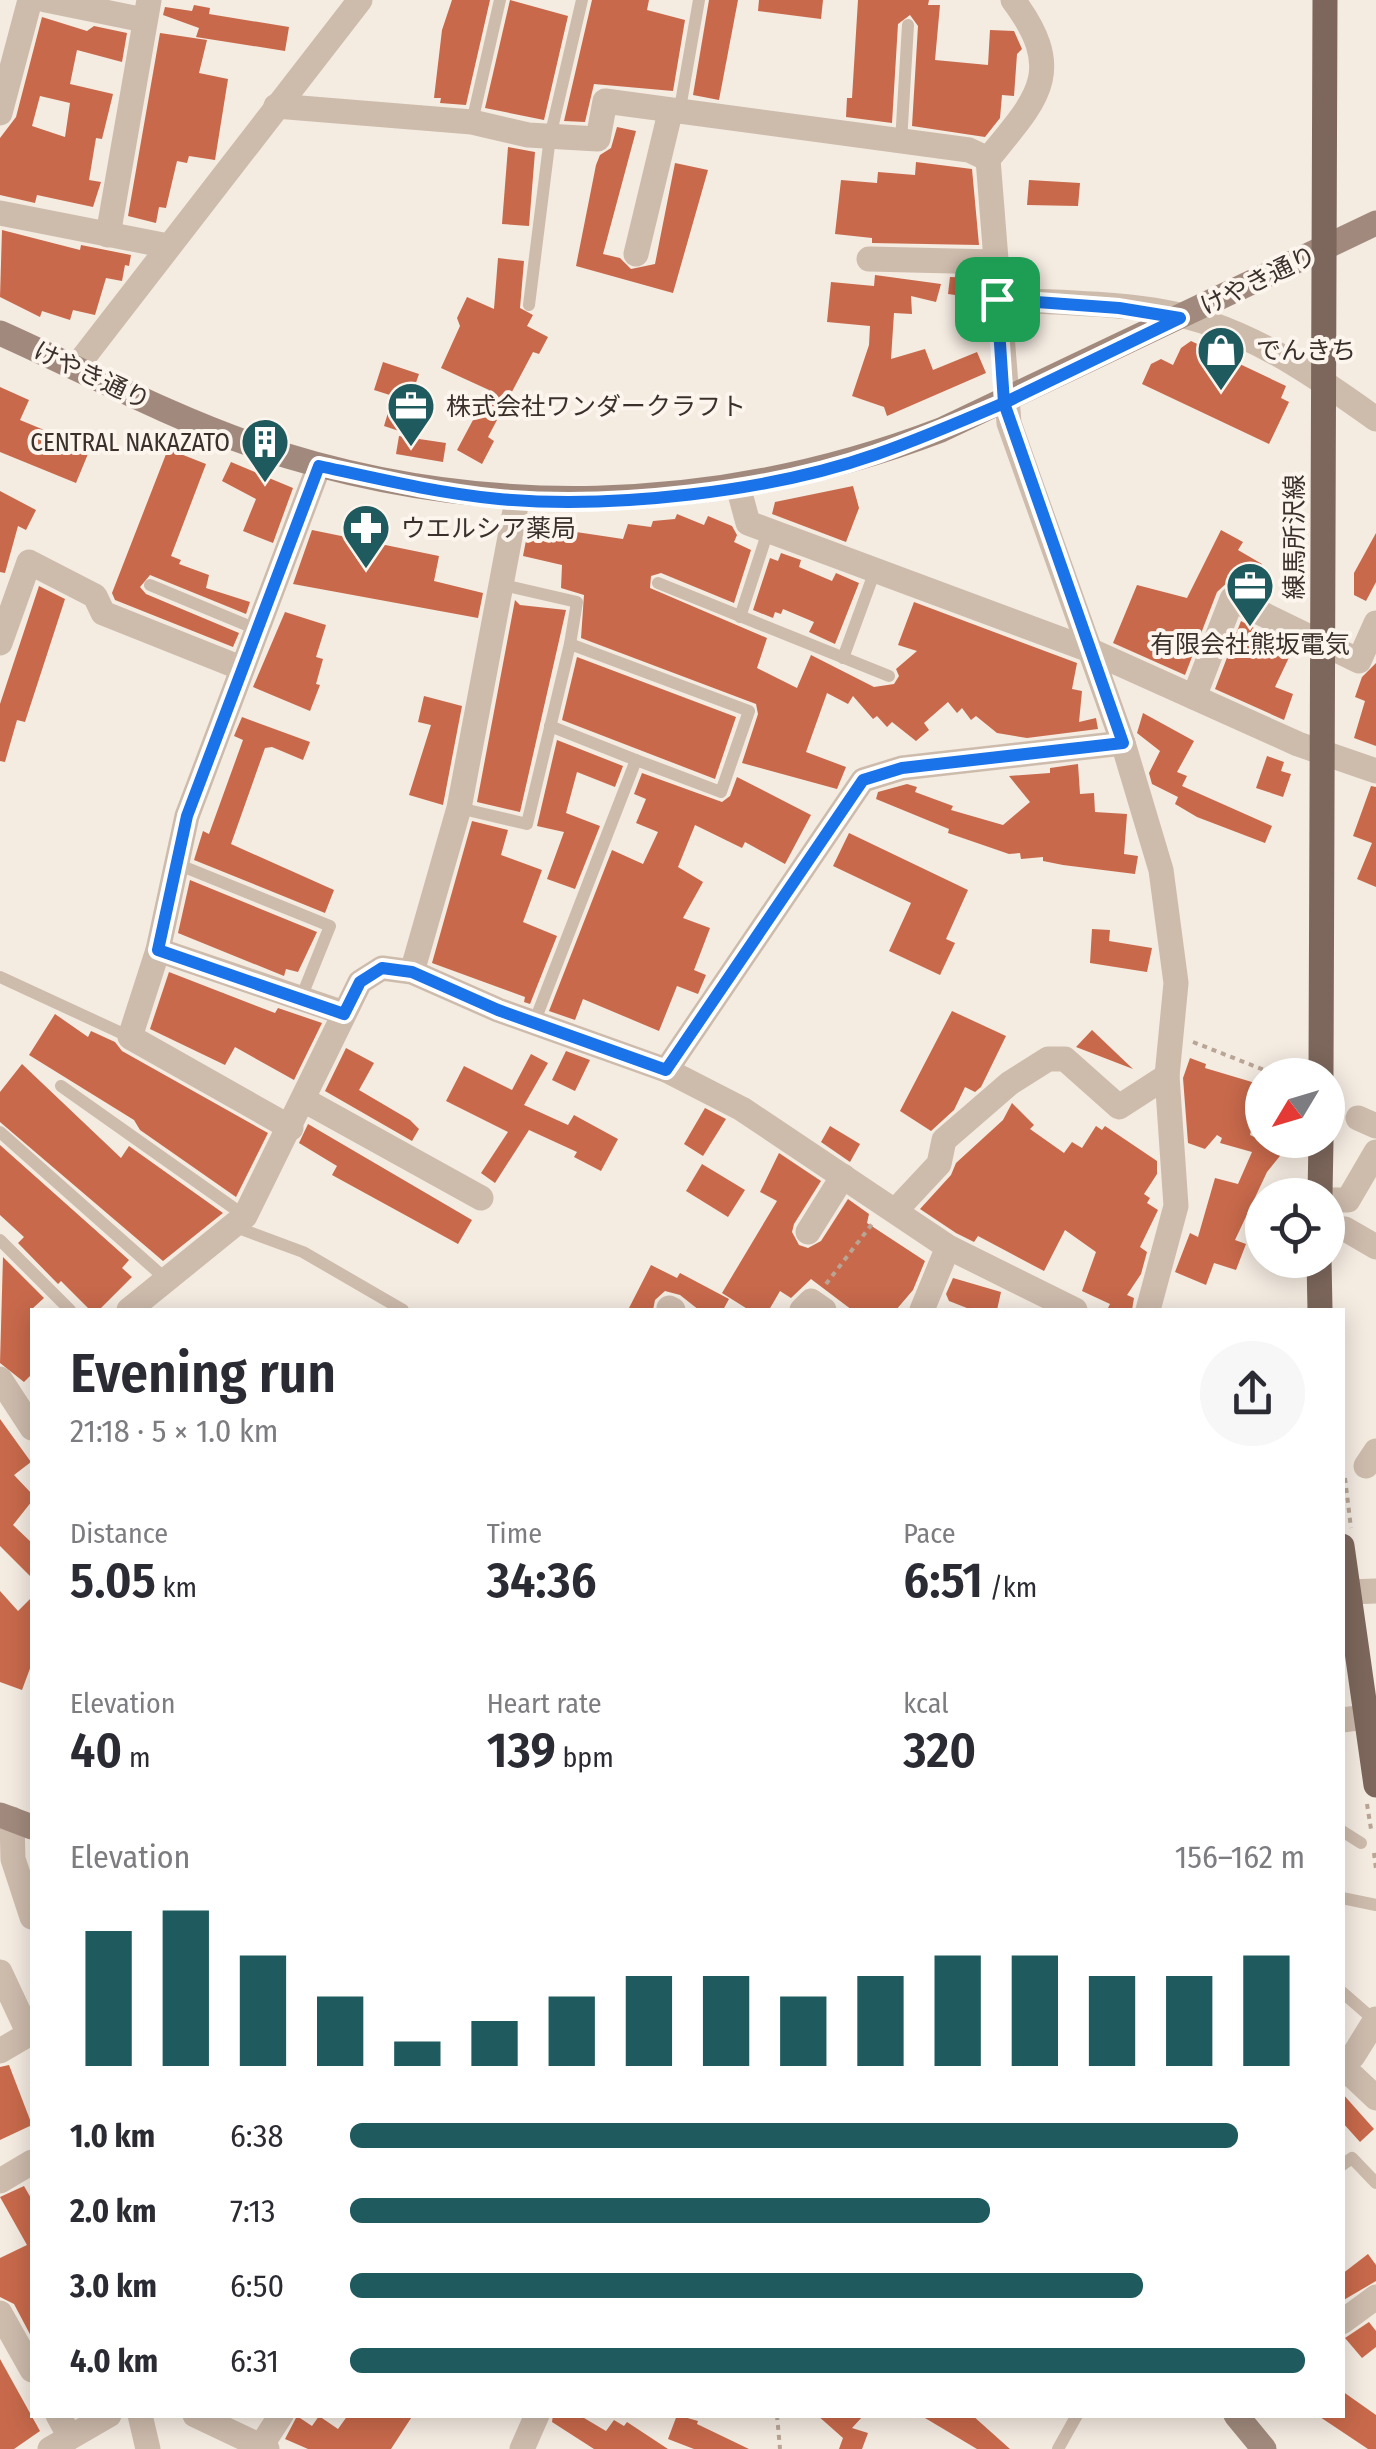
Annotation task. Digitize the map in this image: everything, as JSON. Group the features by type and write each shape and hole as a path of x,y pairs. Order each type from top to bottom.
{"main road":[{"name":"練馬所沢線","path":"1321,1058 1325,0"},
{"path":"1319,1278 1320,1308"},
{"path":"1345,1566 1354,1719 1376,1785"}],"street":[{"path":"1,107 30,0"},
{"path":"46,0 146,10 108,235"},
{"path":"76,368 360,0"},
{"path":"1014,0 1033,26 1042,51 1037,100 988,159 1004,403 1123,743 1161,870 1176,983 1168,1076 1176,1206 1149,1308"},
{"path":"276,106 472,122 550,136 598,139 605,101 674,114 969,150 988,159"},
{"path":"636,254 674,114"},
{"path":"0,213 168,246"},
{"name":"けやき通り","path":"0,333 247,442 319,466 422,489 517,500 593,500 738,486 873,456 1004,403 1376,223"},
{"path":"869,258 995,262"},
{"path":"997,299 1119,308 1219,327 1300,365 1376,420"},
{"path":"291,1128 130,1038 158,950 187,816 319,466"},
{"path":"738,486 748,523 1087,649 1323,754 1376,771"},
{"path":"412,972 459,808 517,500"},
{"path":"0,643 29,562 95,596 103,613 241,668"},
{"path":"1194,696 1232,599 1360,660 1376,623"},
{"path":"666,1070 863,780 902,768 1123,743"},
{"path":"158,950 344,1014"},
{"path":"132,1308 239,1221 291,1128 360,982 382,968 412,972 534,1023 666,1070 742,1109 948,1248 1071,1308"},
{"path":"891,1207 939,1164 944,1140 1010,1083 1048,1059 1066,1059 1119,1107 1168,1076"},
{"path":"304,1100 482,1198"},
{"path":"1345,1200 1376,1152"},
{"path":"808,1232 843,1176"},
{"path":"1345,1229 1376,1247"},
{"path":"923,1308 948,1248"},
{"path":"1,1385 30,1414"},
{"path":"1349,1592 1376,1591"},
{"path":"15,1820 12,1860 30,1911"},
{"path":"0,1972 29,2034 0,2050"},
{"path":"1345,2062 1353,2056 1375,2019"},
{"path":"1345,2067 1376,2098"},
{"path":"0,2181 30,2163"},
{"path":"1345,2320 1376,2297"},
{"path":"0,2313 30,2366"},
{"path":"59,2434 102,2418"},
{"path":"141,2418 148,2449"},
{"path":"201,2418 262,2448 279,2418"},
{"path":"522,2449 537,2418"},
{"path":"1238,2418 1264,2449"}],"lane":[{"path":"472,122 500,0"},
{"path":"529,305 550,136 582,0"},
{"path":"674,114 699,0"},
{"path":"901,142 908,25"},
{"path":"740,616 768,531"},
{"path":"843,658 876,568"},
{"path":"658,583 889,676"},
{"path":"150,585 256,629"},
{"path":"459,808 527,824 570,644 577,602 504,585"},
{"path":"550,726 721,792 749,710 570,644"},
{"path":"534,1023 636,760"},
{"path":"177,864 330,926 301,998"},
{"path":"0,977 130,1038"},
{"path":"60,1086 239,1221 303,1252 400,1308"},
{"path":"0,1132 168,1280"},
{"path":"0,1240 68,1308"},
{"path":"1345,1833 1361,1843"},
{"path":"1345,1899 1376,1905"},
{"path":"1345,1994 1375,2019"},
{"path":"1345,2163 1352,2158 1376,2183"},
{"path":"1058,2449 1075,2418"}],"path":[{"path":"1171,1034 1245,1063"},
{"path":"812,1307 891,1207"},
{"path":"777,2418 780,2449"}],"building":[{"path":"452,0 490,0 466,105 440,103 441,98 434,98 442,30"},
{"path":"510,0 568,16 544,120 485,108"},
{"path":"592,0 649,0 647,10 685,20 673,91 594,84 585,122 564,121"},
{"path":"709,0 738,0 719,100 693,95"},
{"path":"759,0 823,0 821,19 758,11"},
{"path":"858,0 929,0 928,5 940,5 935,60 988,65 990,30 1014,31 1022,49 1017,54 1014,96 1002,95 1000,118 985,137 912,126 918,26 910,15 898,24 892,123 846,117 847,98 852,98"},
{"path":"194,5 210,8 209,14 289,27 285,51 196,37 199,28 163,15 165,7 192,11"},
{"path":"42,17 87,31 94,26 127,33 122,62 77,50 70,84 113,94 102,139 96,138 89,180 101,182 93,207 37,195 35,203 0,195 0,138 16,117","holes":["40,96 70,103 65,137 32,126"]},
{"path":"160,33 207,40 199,73 228,79 215,160 189,156 187,163 177,161 166,208 159,207 156,223 128,216"},
{"path":"617,127 636,131 603,254 620,258 631,269 655,264 675,163 708,170 673,293 576,266 596,165 600,155 611,148"},
{"path":"508,147 535,152 529,226 502,224"},
{"path":"916,162 972,169 979,245 872,243 872,238 835,234 841,180 877,183 878,172 915,175"},
{"path":"1029,180 1080,183 1078,206 1027,205"},
{"path":"2,230 80,250 81,245 131,255 129,266 125,265 122,281 106,278 95,315 73,310 70,320 42,311 40,317 0,297"},
{"path":"498,258 524,261 520,308 533,315 527,326 548,337 539,354 533,352 488,437 494,441 482,464 457,450 489,390 441,368 460,326 457,318 467,297 494,309"},
{"path":"875,275 941,284 936,302 911,296 912,314 894,313 891,359 925,349 933,370 977,352 986,373 887,416 884,407 852,396 869,345 870,326 827,322 831,282 874,286"},
{"path":"950,277 980,278 977,298 948,294"},
{"name":"でんきち","path":"1191,341 1286,386 1281,398 1289,402 1269,444 1142,384 1151,364 1161,359 1173,365 1181,348"},
{"path":"383,362 419,374 399,431 384,426 393,396 374,390"},
{"path":"0,387 29,400 20,420 90,449 76,483 0,452"},
{"path":"399,436 446,443 443,462 396,454"},
{"path":"168,449 206,464 171,556 181,560 179,564 209,575 206,588 250,602 246,614 150,575 140,587 146,594 239,633 233,647 115,600 112,593"},
{"path":"231,462 293,488 273,543 243,531 256,499 222,481"},
{"path":"853,486 859,508 846,542 772,514 775,502"},
{"path":"0,491 36,510 26,530 18,526 5,573 0,572"},
{"path":"677,514 704,525 708,516 732,526 737,535 734,542 751,550 734,603 661,573 651,576 650,588 767,638 757,668 797,688 811,655 874,687 894,684 899,676 896,669 917,651 898,645 914,602 1077,663 1072,689 1082,691 1079,722 1096,718 1098,729 1027,738 997,733 976,716 971,720 962,708 957,713 948,702 924,723 929,730 916,741 892,722 887,727 877,716 873,719 853,696 848,704 827,693 806,752 846,767 837,789 742,763 758,714 756,704 581,638 584,595 561,588 562,565 523,556 529,525 623,539 628,524 651,527 653,521 675,519"},
{"name":"ウエルシア薬局","path":"312,530 439,556 434,581 483,593 478,618 293,584"},
{"path":"1221,530 1243,542 1238,550 1262,564 1249,588 1230,580 1217,592 1185,675 1113,643 1137,585 1187,598"},
{"path":"1376,533 1376,582 1366,601 1354,595 1354,573"},
{"path":"781,553 801,560 799,567 832,581 836,573 859,583 835,644 809,632 814,622 783,609 781,614 775,612 773,618 753,610 770,558 778,561"},
{"path":"39,586 65,599 25,722 17,720 5,762 0,761 0,704"},
{"path":"515,600 520,605 566,610 520,812 477,802"},
{"path":"285,612 326,625 316,657 323,659 316,684 320,685 310,711 253,687"},
{"path":"1241,621 1293,649 1275,687 1293,694 1284,720 1215,689"},
{"path":"577,657 736,717 715,779 562,720"},
{"path":"1376,663 1376,746 1354,738 1365,701 1355,697 1362,677"},
{"path":"424,696 462,706 443,805 409,795 431,725 418,722"},
{"path":"1143,713 1194,741 1177,772 1187,776 1182,786 1272,826 1265,843 1197,817 1175,804 1178,797 1152,784 1149,773 1160,751 1137,733"},
{"path":"242,717 310,742 303,760 272,747 265,748 231,844 334,890 325,913 194,860 203,831 209,834 243,740 234,736"},
{"path":"557,740 623,766 615,787 577,772 566,813 600,826 575,889 547,879 564,832 537,826"},
{"path":"1267,756 1284,762 1281,771 1291,774 1283,797 1256,788"},
{"path":"1078,764 1080,794 1094,793 1095,812 1127,814 1124,854 1138,856 1135,874 1063,865 1043,861 1043,857 1021,859 1020,853 1009,854 948,833 949,829 876,799 878,792 907,784 917,787 915,792 953,806 951,810 1003,825 1030,802 1009,776 1050,773 1050,768"},
{"path":"642,773 722,802 730,796 737,777 811,815 785,864 745,842 742,848 695,825 678,867 703,882 683,918 710,928 694,970 706,975 698,994 677,986 659,1031 583,999 575,1020 549,1011 612,850 643,864 658,832 636,823 646,799 634,794"},
{"path":"1371,786 1376,787 1376,887 1357,879 1372,843 1353,836"},
{"path":"472,821 508,830 501,855 542,870 523,922 557,936 530,1004 524,1002 525,997 432,963"},
{"path":"849,833 968,890 946,939 955,943 940,975 889,951 911,903 833,866"},
{"path":"190,880 317,932 298,972 286,969 284,976 178,933"},
{"path":"1092,929 1110,930 1109,941 1152,948 1147,972 1090,963"},
{"path":"169,972 275,1013 278,1008 322,1023 294,1080 235,1047 225,1065 150,1029"},
{"path":"952,1011 1006,1036 981,1087 975,1092 965,1087 954,1110 931,1131 900,1111"},
{"path":"55,1014 88,1037 91,1031 115,1042 122,1051 268,1133 236,1197 140,1130 134,1120 29,1055"},
{"path":"1092,1030 1133,1069 1076,1047"},
{"path":"346,1048 374,1063 359,1090 410,1120 419,1129 412,1141 325,1091"},
{"path":"566,1051 590,1060 575,1091 552,1080"},
{"path":"531,1054 548,1063 524,1105 568,1125 574,1115 618,1139 601,1171 574,1157 577,1152 529,1130 495,1183 481,1173 508,1132 446,1101 464,1066 512,1090"},
{"path":"1190,1058 1206,1064 1205,1068 1245,1080 1245,1150 1220,1143 1222,1138 1217,1135 1205,1149 1188,1143 1183,1078"},
{"path":"22,1064 121,1158 129,1146 223,1213 163,1261 0,1122 0,1092"},
{"path":"1012,1103 1034,1125 1030,1129 1064,1153 1072,1142 1082,1148 1096,1126 1102,1130 1105,1126 1157,1161 1157,1174 1144,1194 1150,1198 1147,1203 1158,1210 1140,1247 1147,1252 1141,1274 1127,1295 1134,1298 1132,1308 1108,1308 1110,1304 1082,1291 1096,1252 1065,1230 1044,1271 978,1236 974,1242 956,1233 920,1209 951,1175 956,1163 1003,1120"},
{"path":"705,1108 726,1119 703,1156 684,1144"},
{"path":"308,1124 472,1220 458,1244 332,1175 337,1166 299,1143"},
{"path":"830,1126 860,1144 850,1162 821,1142"},
{"path":"0,1145 129,1260 122,1268 132,1277 101,1308 88,1308 18,1243 24,1237 0,1215"},
{"path":"779,1153 821,1181 794,1224 792,1232 799,1245 808,1248 821,1241 848,1199 869,1214 867,1223 925,1261 913,1290 898,1308 849,1308 811,1279 791,1298 780,1291 770,1308 746,1308 722,1293 777,1201 760,1192"},
{"path":"1249,1158 1278,1158 1264,1178 1245,1178 1245,1219 1235,1240 1245,1247 1236,1270 1214,1263 1206,1285 1175,1272 1190,1233 1198,1237 1215,1178 1238,1184"},
{"path":"702,1164 745,1190 728,1217 686,1191"},
{"path":"3,1257 44,1298 30,1308 30,1376 24,1382 0,1363"},
{"path":"651,1265 677,1278 680,1273 729,1299 724,1308 696,1308 680,1295 665,1291 655,1300 653,1308 629,1308"},
{"path":"953,1278 1001,1292 997,1308 967,1308 949,1301 946,1294"},
{"path":"0,1419 30,1461 14,1475 30,1492 30,1504 13,1525 30,1541 30,1576 0,1546"},
{"path":"0,1591 18,1611 30,1599 30,1668 22,1690 0,1682"},
{"path":"9,2065 30,2126 0,2140 0,2067"},
{"path":"1345,2096 1374,2129 1360,2142 1345,2125"},
{"path":"24,2186 30,2196 30,2334 14,2304 0,2297 0,2258 27,2245 0,2197"},
{"path":"1368,2254 1376,2265 1376,2281 1345,2299 1345,2272"},
{"path":"1369,2322 1376,2331 1376,2347 1362,2358 1345,2338"},
{"path":"0,2359 40,2431 14,2449 0,2449"},
{"path":"1345,2393 1376,2415 1376,2449 1368,2449 1322,2418 1345,2418"},
{"path":"296,2418 312,2426 322,2418 338,2429 346,2418 411,2418 391,2449 308,2449 285,2439"},
{"path":"553,2418 584,2418 606,2431 614,2420 624,2426 627,2422 668,2449 594,2449 552,2422"},
{"path":"676,2418 688,2418 749,2449 694,2449 668,2439"},
{"path":"820,2418 861,2418 852,2428 868,2433 862,2449 839,2449 843,2438"},
{"path":"925,2418 975,2418 1010,2449 977,2449"}],"place":[{"name":"でんきち","path":"1221,392"},
{"name":"株式会社ワンダークラフト","path":"411,448"},
{"name":"CENTRAL NAKAZATO","path":"265,484"},
{"name":"ウエルシア薬局","path":"366,570"},
{"name":"有限会社熊坂電気","path":"1250,628"}],"route":[{"path":"997,299 1004,403 873,456 738,486 670,496 593,500 499,499 422,489 319,466 187,816 158,950 344,1014 360,982 382,968 412,972 498,1010 666,1070 863,780 902,768 965,764 1123,743 1082,637 1004,403 1180,318 1119,308 997,299"}]}
